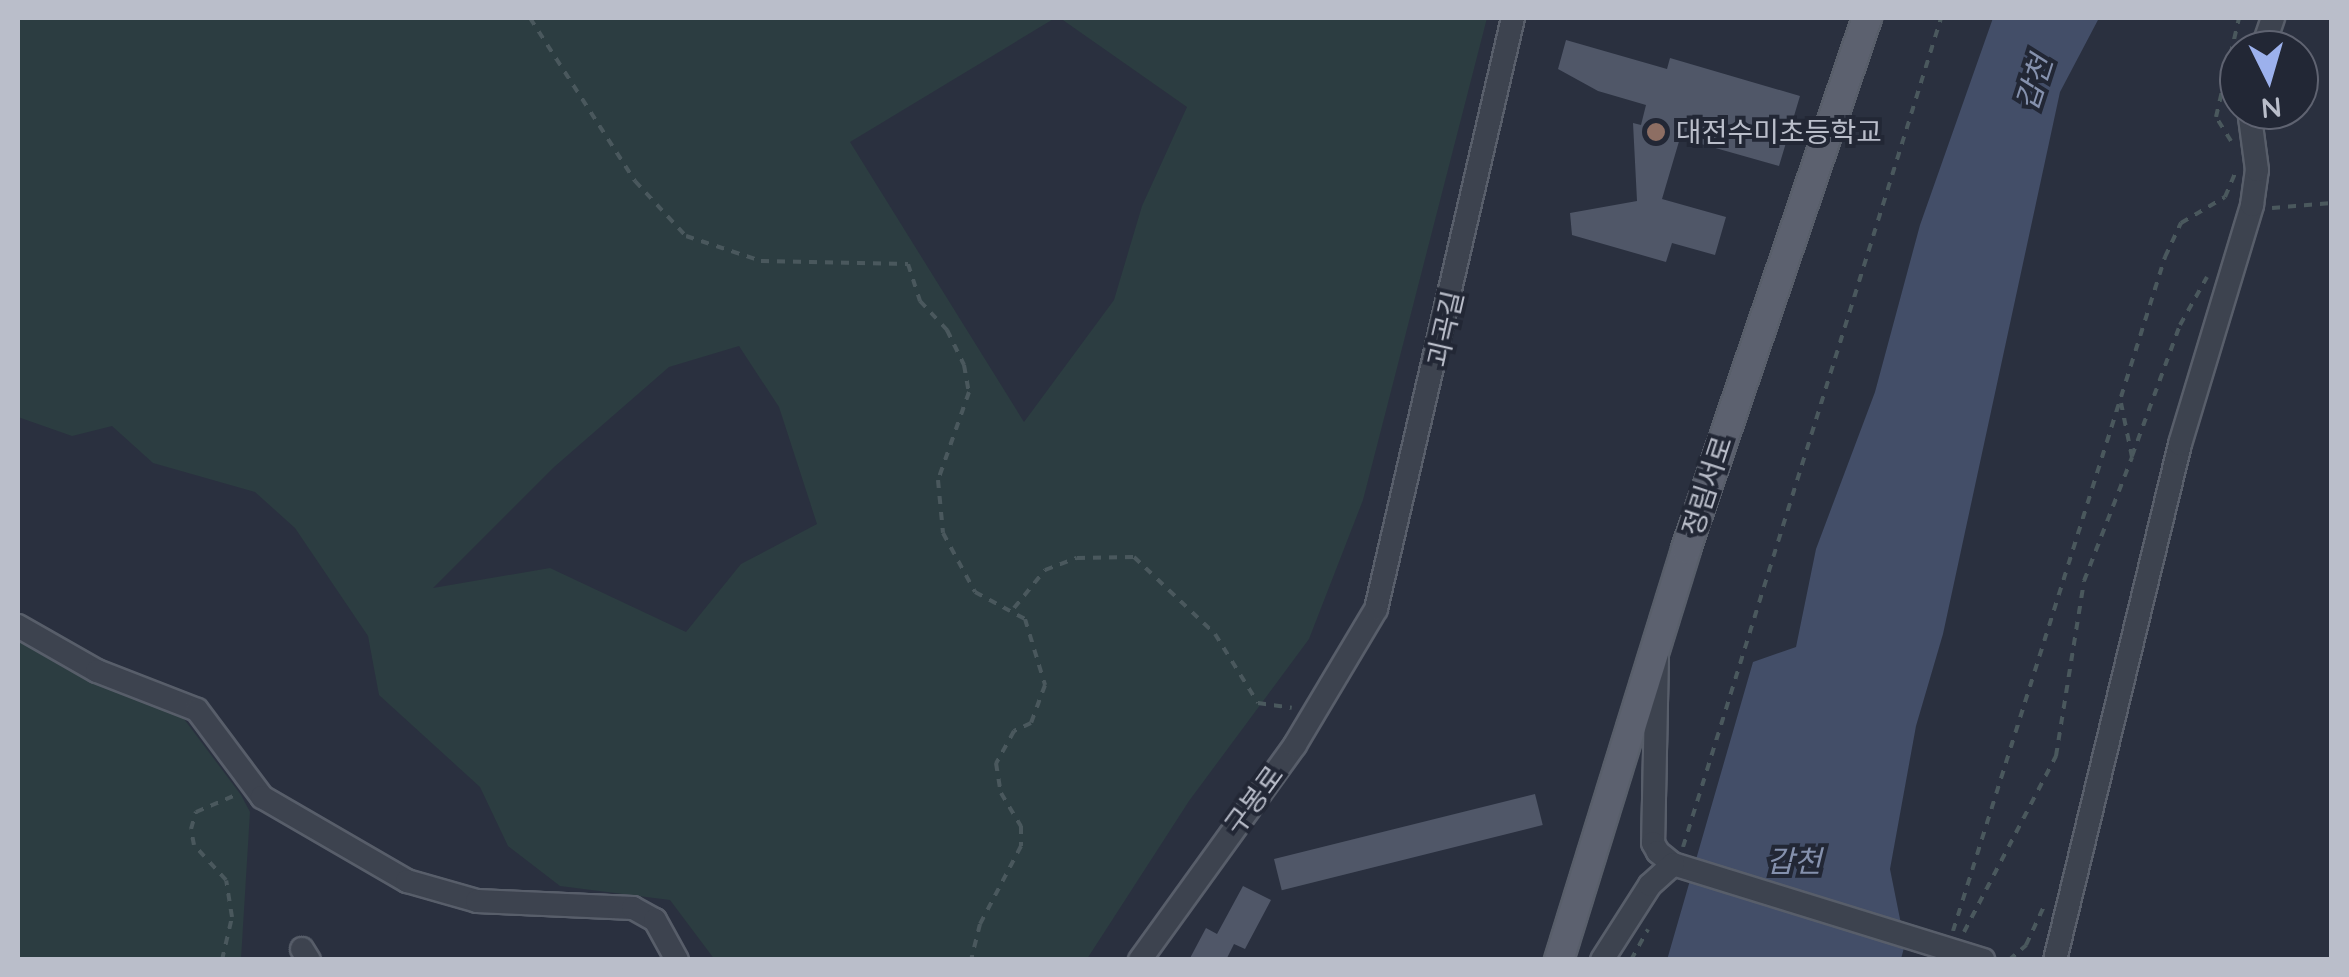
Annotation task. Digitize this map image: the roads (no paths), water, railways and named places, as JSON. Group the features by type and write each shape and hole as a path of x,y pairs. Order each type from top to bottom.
{"main road":[{"name":"정림서로","path":"1559,960 1735,400 1868,18"}],"street":[{"name":"괴곡길","path":"1362,635 1392,561 1513,18"},
{"path":"2055,960 2180,444 2252,205 2257,170 2251,130"},
{"path":"18,626 97,671 197,710 250,784 407,881 441,895 632,908 655,920 677,960"},
{"name":"구봉로","path":"1140,960 1316,710 1362,635"},
{"path":"1656,654 1652,843 1678,865 1982,960"},
{"path":"1602,960 1650,885 1678,865"}],"water":[{"name":"갑천","path":"1993,18 2099,18 2060,92 1943,634 1916,726 1890,869 1905,944 1901,959 1667,960 1753,662 1796,647 1816,549 1875,392 1920,225"}],"place":[{"name":"대전수미초등학교","path":"1656,132"}]}
